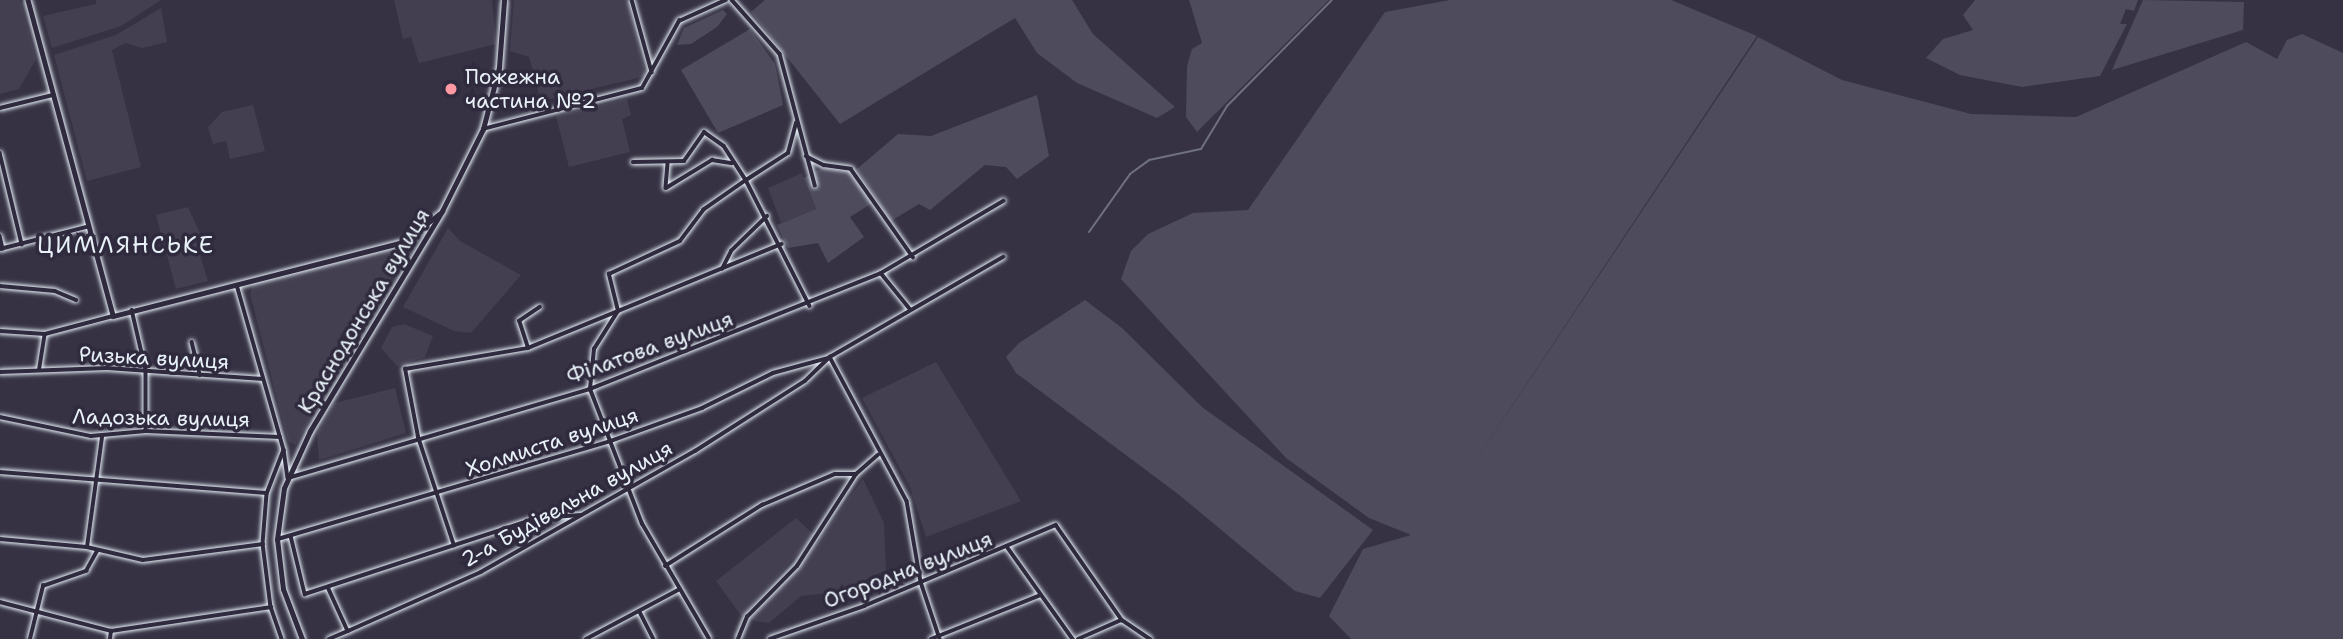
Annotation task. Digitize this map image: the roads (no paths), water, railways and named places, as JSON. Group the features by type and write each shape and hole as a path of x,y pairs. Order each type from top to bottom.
{"main road":[{"name":"Краснодонська вулиця","path":"302,639 284,589 277,539 288,478 310,431 442,211 483,129 499,68 504,0"}],"street":[{"path":"28,0 86,228 113,316"},
{"path":"632,0 653,74"},
{"path":"483,129 642,88 653,74 679,21 726,0"},
{"path":"732,0 780,54 796,123 815,185"},
{"path":"0,108 53,95"},
{"path":"709,639 665,566 626,491 611,441 590,389 594,349 618,311 609,274 680,241 704,210 746,180 782,159 796,123"},
{"path":"633,162 668,164 684,161 704,132 724,146 767,216 810,306"},
{"path":"0,153 22,244"},
{"path":"806,156 824,165 852,169 913,257"},
{"path":"668,164 666,188 712,160 733,164"},
{"name":"Філатова вулиця","path":"288,478 418,437 590,389 810,306 913,257 1003,201"},
{"path":"0,331 45,334 236,282 404,242 442,211"},
{"path":"721,271 731,251 767,216"},
{"path":"0,236 2,249 86,228"},
{"path":"454,545 418,437 405,369 528,348 782,244"},
{"path":"939,637 921,582 907,501 878,455 830,357 1003,257"},
{"path":"881,273 910,310"},
{"path":"236,282 284,450 288,478"},
{"path":"0,286 55,291 76,300"},
{"path":"528,348 519,321 540,307"},
{"path":"132,310 146,370 146,431"},
{"path":"39,371 45,334"},
{"path":"192,342 200,375"},
{"name":"Холмиста вулиця","path":"277,539 438,495 611,441 702,408 773,373 830,357"},
{"name":"2-а Будівельна вулиця","path":"329,639 536,545 805,382 830,357"},
{"name":"Ризька вулиця","path":"0,372 146,370 264,379"},
{"name":"Ладозька вулиця","path":"0,417 102,437 146,431 280,437"},
{"path":"87,547 99,478 102,437"},
{"path":"282,639 271,607 263,544 267,494 284,450"},
{"path":"738,639 747,617 797,566 856,474 878,455"},
{"path":"0,472 99,478 267,494"},
{"path":"665,566 762,505 835,474 856,474"},
{"path":"291,536 305,594 538,518 582,515"},
{"name":"Огородна вулиця","path":"770,639 1008,548 1056,525 1122,620"},
{"path":"0,539 87,547 143,560 263,544"},
{"path":"1008,548 1073,639"},
{"path":"30,639 43,586 55,586 86,571 98,551"},
{"path":"328,587 348,631"},
{"path":"586,639 680,589"},
{"path":"931,639 1041,595"},
{"path":"0,602 36,614 111,631 271,607"},
{"path":"640,612 654,639"},
{"path":"1078,639 1122,620 1150,639"},
{"path":"110,639 111,631"}],"waterway":[{"path":"1089,232 1130,174 1149,160 1201,149 1227,106 1332,0"}],"place":[{"name":"Пожежна частина №2","path":"451,89"}],"district":[{"name":"ЦИМЛЯНСЬКЕ","path":"126,245"}]}
